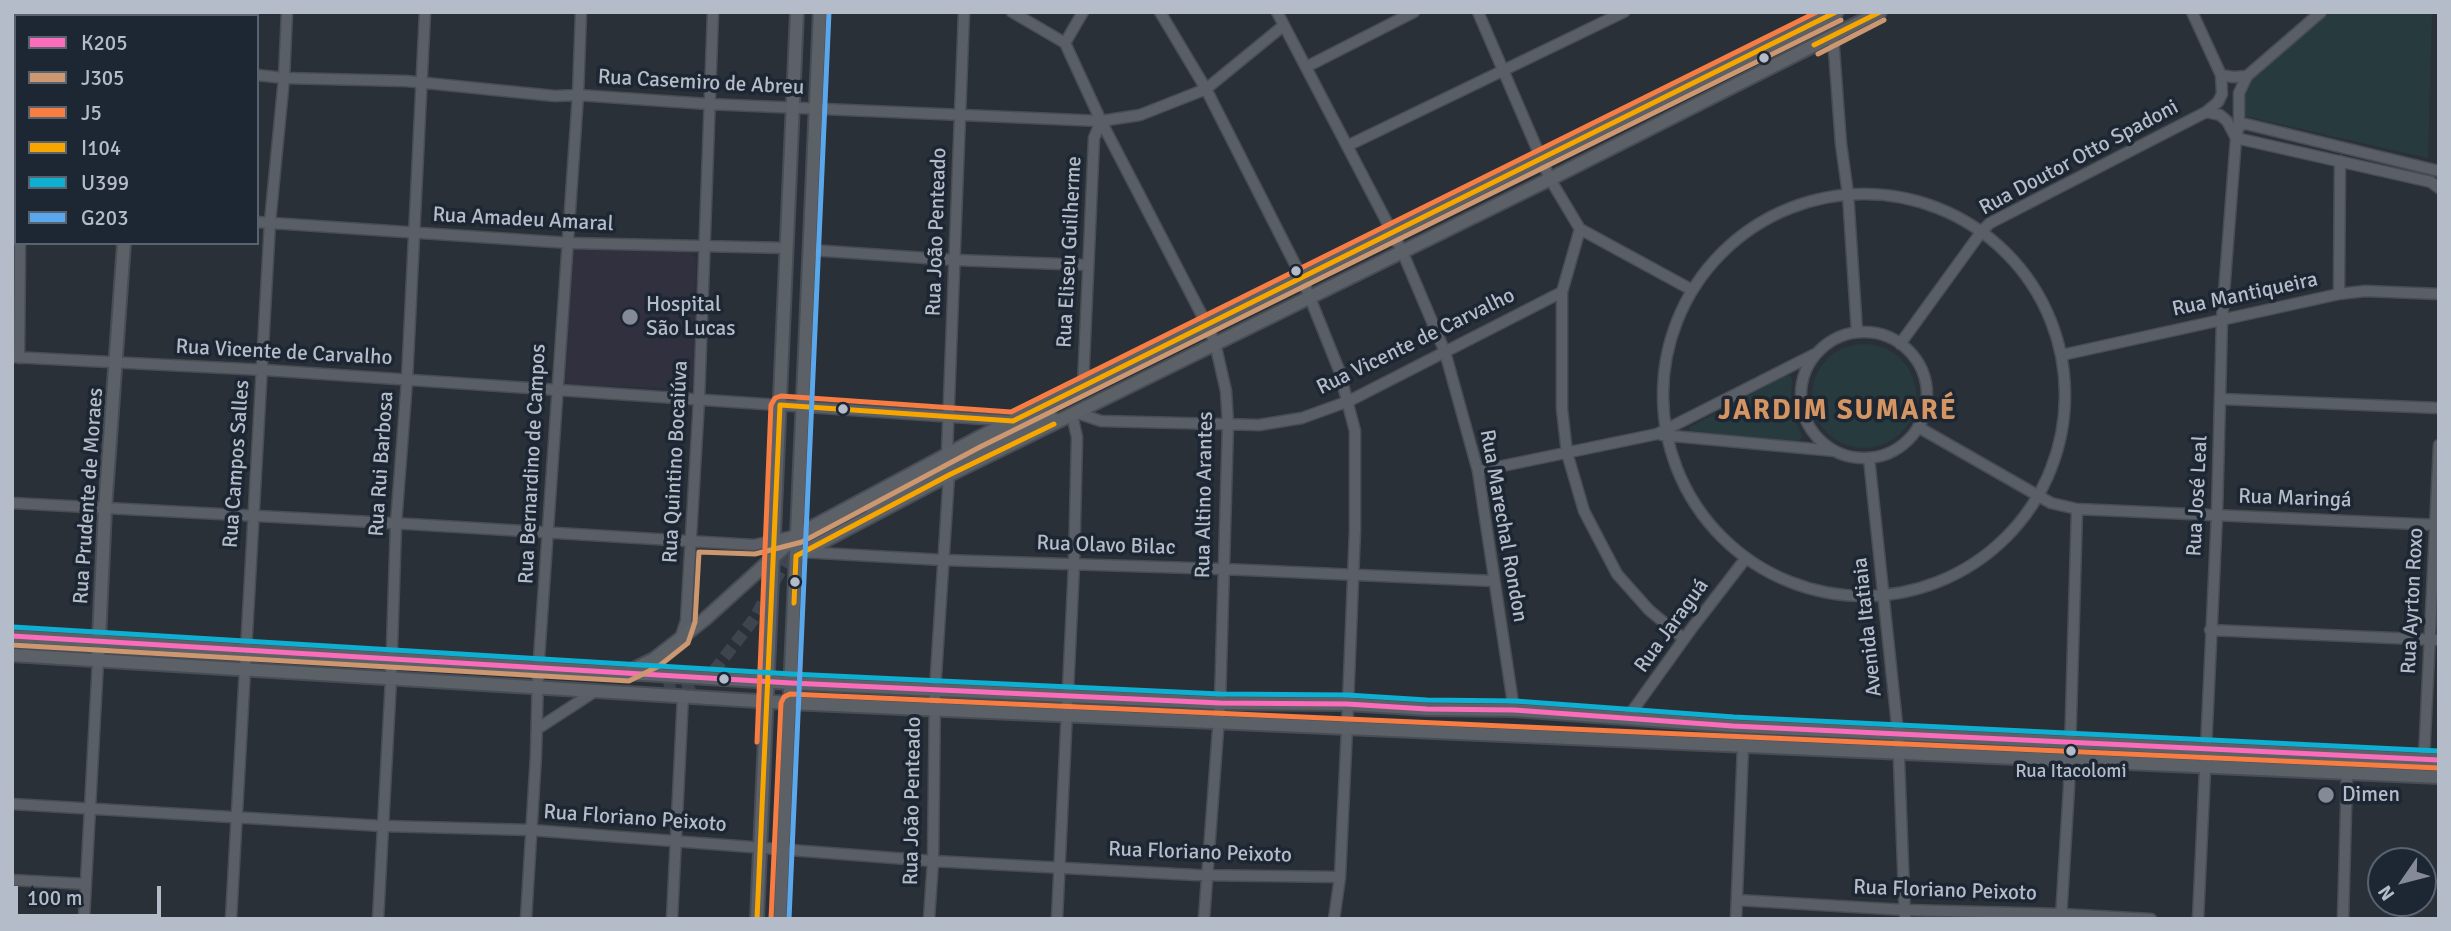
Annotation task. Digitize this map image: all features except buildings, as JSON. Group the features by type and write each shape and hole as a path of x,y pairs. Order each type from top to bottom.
{"main road":[{"path":"757,919 797,12"},
{"path":"780,919 799,554 802,406 820,12"},
{"path":"799,554 948,475 1550,179 1880,12"},
{"path":"626,673 654,659 680,639 799,534 947,453 1832,13 1833,36"},
{"name":"Rua Prudente de Moraes","path":"98,661 105,509 124,245"},
{"path":"846,517 1034,423 1075,414"},
{"path":"12,636 768,682 1220,703 1514,710 1628,716 1733,726 2439,760"},
{"path":"12,655 768,702 2439,777"},
{"path":"538,687 550,680 664,689"}],"street":[{"name":"Rua Campos Salles","path":"231,919 270,222 284,78 287,12"},
{"name":"Rua Rui Barbosa","path":"378,919 396,523 407,380 425,12"},
{"name":"Rua Bernardino de Campos","path":"526,919 539,667 578,95 581,12"},
{"name":"Rua Quintino Bocaiúva","path":"680,639 686,621 699,400 713,12"},
{"name":"Rua João Penteado","path":"947,453 964,12"},
{"path":"1012,12 1065,44 1083,12"},
{"path":"1160,12 1206,89 1302,278 1349,401 1354,431 1354,530 1340,877 1334,919"},
{"name":"Rua Marechal Rondon","path":"1277,12 1402,251 1445,352 1478,471 1514,710"},
{"path":"1306,67 1414,12"},
{"path":"1478,12 1550,179 1580,229 1692,290"},
{"path":"1347,146 1624,12"},
{"path":"2192,12 2221,75 2222,94 2218,102 2206,112"},
{"path":"2221,75 2233,78 2247,76 2316,14"},
{"name":"Rua Casemiro de Abreu","path":"259,75 423,83 555,96 1101,121 1140,115 1206,89 1283,26"},
{"path":"1833,36 1841,144 1848,194 1857,332"},
{"name":"Rua Altino Arantes","path":"1065,44 1101,121 1215,342 1226,391 1228,424 1220,703 1204,919"},
{"name":"Rua José Leal","path":"2198,919 2217,514 2222,319 2239,125 2239,93 2247,76"},
{"name":"Rua Doutor Otto Spadoni","path":"1900,344 1990,223 2206,112 2220,115 2227,121 2236,138"},
{"name":"Rua Eliseu Guilherme","path":"1083,385 1094,138 1101,121"},
{"path":"2239,125 2246,124 2439,171"},
{"path":"1094,138 1111,138"},
{"path":"2236,138 2431,182 2439,187"},
{"path":"2339,294 2340,161"},
{"path":"1876,193 1905,197 1940,209 1982,231 2005,251 2041,299 2062,355 2066,404 2058,452 2039,497 2017,528 1979,561 1957,574 1922,589 1885,596 1856,596 1808,588 1771,573 1746,558 1710,524 1684,483 1663,433 1663,392 1667,356 1676,322 1692,290 1714,259 1742,234 1775,214 1811,200 1848,194 1876,193"},
{"name":"Rua Amadeu Amaral","path":"259,222 566,243 787,248"},
{"path":"1580,229 1562,292 1562,409 1567,453 1584,511 1617,574 1648,610 1684,639"},
{"path":"16,357 20,245"},
{"path":"811,250 955,260 1088,265"},
{"name":"Rua Mantiqueira","path":"2062,355 2339,294 2365,291 2439,294"},
{"name":"Rua Vicente de Carvalho","path":"1075,414 1101,421 1259,425 1301,418 1349,401 1562,292"},
{"path":"1478,471 1663,433 1816,354 1834,339 1857,332 1887,337 1900,344 1913,357 1922,373 1926,391 1925,410 1909,439 1897,449 1869,458 1663,433"},
{"path":"1816,354 1806,370 1801,388 1802,407 1808,425 1820,440 1836,452"},
{"name":"Rua Vicente de Carvalho","path":"16,357 262,370 1013,421"},
{"path":"2221,399 2439,408"},
{"path":"1058,919 1074,565 1077,438 1075,414"},
{"name":"Rua Maringá","path":"1918,427 2039,497 2051,503 2077,509 2437,525"},
{"name":"Rua Ayrton Roxo","path":"2424,759 2435,640 2439,444"},
{"name":"Avenida Itatiaia","path":"1869,458 1898,734 1905,914"},
{"name":"Rua João Penteado","path":"929,919 933,861 934,709 948,475"},
{"path":"12,503 396,523 691,543 754,545 799,534"},
{"path":"2061,916 2070,761 2077,509"},
{"name":"Rua Olavo Bilac","path":"799,554 1494,581"},
{"name":"Rua Jaraguá","path":"1628,716 1746,558"},
{"path":"2210,630 2435,640"},
{"name":"Rua Prudente de Moraes","path":"84,919 98,661"},
{"path":"537,729 597,690"},
{"path":"672,919 684,695"},
{"path":"1736,919 1743,746"},
{"path":"2343,919 2347,773"},
{"name":"Rua Floriano Peixoto","path":"12,804 383,826 531,830 933,861 1060,868 1207,875 1340,877"},
{"path":"12,880 86,884"},
{"name":"Rua Floriano Peixoto","path":"1737,900 1905,914 2151,919"}],"shaded area":[{"name":"Hospital São Lucas","path":"572,246 692,252 696,260 694,383 691,389 570,385 563,381 561,378"}],"green space":[{"path":"2331,12 2432,12 2428,158 2245,116 2245,78"},
{"path":"1864,344 1884,348 1901,359 1912,376 1916,396 1912,416 1901,433 1884,444 1864,448 1844,444 1827,433 1816,416 1812,396 1816,376 1827,359 1844,348"},
{"path":"1787,375 1791,376 1792,380 1791,402 1802,438 1797,442 1690,431 1690,427"}],"tunnel":[{"path":"664,689 686,687 713,672 754,619 791,552 813,534 846,517"}],"transit line":[{"name":"G203","path":"789,919 829,12"},
{"name":"J5","path":"757,742 771,405 775,398 781,396 1011,412 1817,12"},
{"name":"I104","path":"757,919 780,405 1013,421 1836,12"},
{"name":"I104","path":"1814,45 1880,12"},
{"name":"J305","path":"12,645 629,681 659,666 688,643 695,622 699,552 755,554 802,542 980,447 1841,20"},
{"name":"J305","path":"1818,54 1884,20"},
{"name":"I104","path":"794,603 796,556 949,475 1054,424"},
{"name":"U399","path":"13,627 791,674 1220,694 1515,701 1734,717 2439,751"},
{"name":"K205","path":"12,636 791,683 1220,703 1514,710 1733,726 2439,760"},
{"name":"J5","path":"771,919 781,703 784,697 790,694 2439,768"}],"place":[{"name":"Hospital São Lucas","path":"630,317"},
{"name":"Rua Itacolomi","path":"2071,751"},
{"name":"Dimen","path":"2326,795"}],"district":[{"name":"JARDIM SUMARÉ","path":"1838,412"}]}
